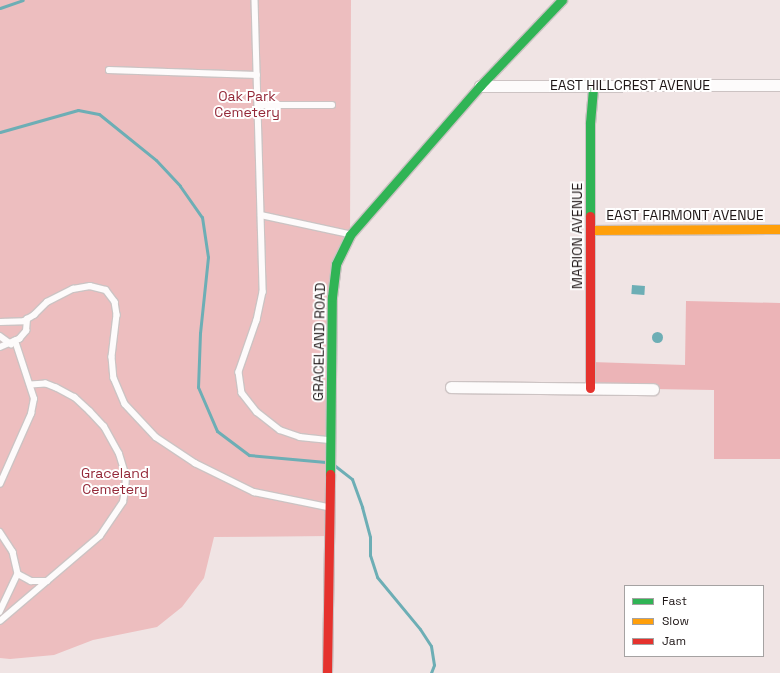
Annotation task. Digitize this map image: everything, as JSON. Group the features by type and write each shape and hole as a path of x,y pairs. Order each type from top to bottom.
{"street":[{"name":"GRACELAND ROAD","path":"327,673 332,441 333,280 336,264 350,235 480,86 562,0"},
{"name":"MARION AVENUE","path":"590,388 593,85"},
{"name":"EAST HILLCREST AVENUE","path":"480,86 780,85"},
{"name":"EAST FAIRMONT AVENUE","path":"591,230 780,229"},
{"path":"451,386 653,389"}],"lane":[{"path":"256,0 263,292 257,320 238,372 242,393 257,412 280,430 300,437 332,441"},
{"path":"110,70 258,75"},
{"path":"258,105 332,105"},
{"path":"261,214 350,235"},
{"path":"1,323 27,319 47,302 73,289 90,286 106,290 115,302 117,315 112,357 114,378 125,404 156,437 195,463 254,492 330,508"},
{"path":"0,347 13,342 26,331 27,319"},
{"path":"0,336 13,342 31,385 34,399 31,414 3,472 0,484"},
{"path":"0,621 100,536 113,519 122,502 126,477 119,454 104,428 90,412 75,398 56,388 46,384 31,385"},
{"path":"0,532 13,552 18,574 0,612"},
{"path":"18,574 35,582 50,580"}],"green space":[{"name":"Graceland Cemetery","path":"0,0 351,0 350,235 336,264 330,536 214,537 204,578 182,607 157,627 93,640 54,655 10,659 0,658"}],"shaded area":[{"path":"686,301 780,303 780,459 714,459 714,390 590,388 591,362 685,365"}],"water":[{"path":"632,285 645,286 644,295 631,294"},
{"path":"657,331 661,333 663,337 661,341 657,343 653,341 651,337 653,333"}],"waterway":[{"path":"0,8 23,0"},
{"path":"0,132 78,110 99,114 156,160 180,186 202,217 208,257 200,333 198,387 217,431 249,455 326,462"},
{"path":"334,465 352,479 362,507 370,537 370,555 377,577 420,629 431,646 434,665 431,673"}],"traffic: fast":[{"path":"330,474 332,297 336,264 350,235 480,86 562,0"},
{"path":"590,216 590,123 593,85"}],"traffic: slow":[{"path":"591,230 780,229"}],"traffic: jam":[{"path":"590,216 590,388"},
{"path":"327,673 330,474"}],"park label":[{"name":"Oak Park Cemetery","path":"247,104"}]}
